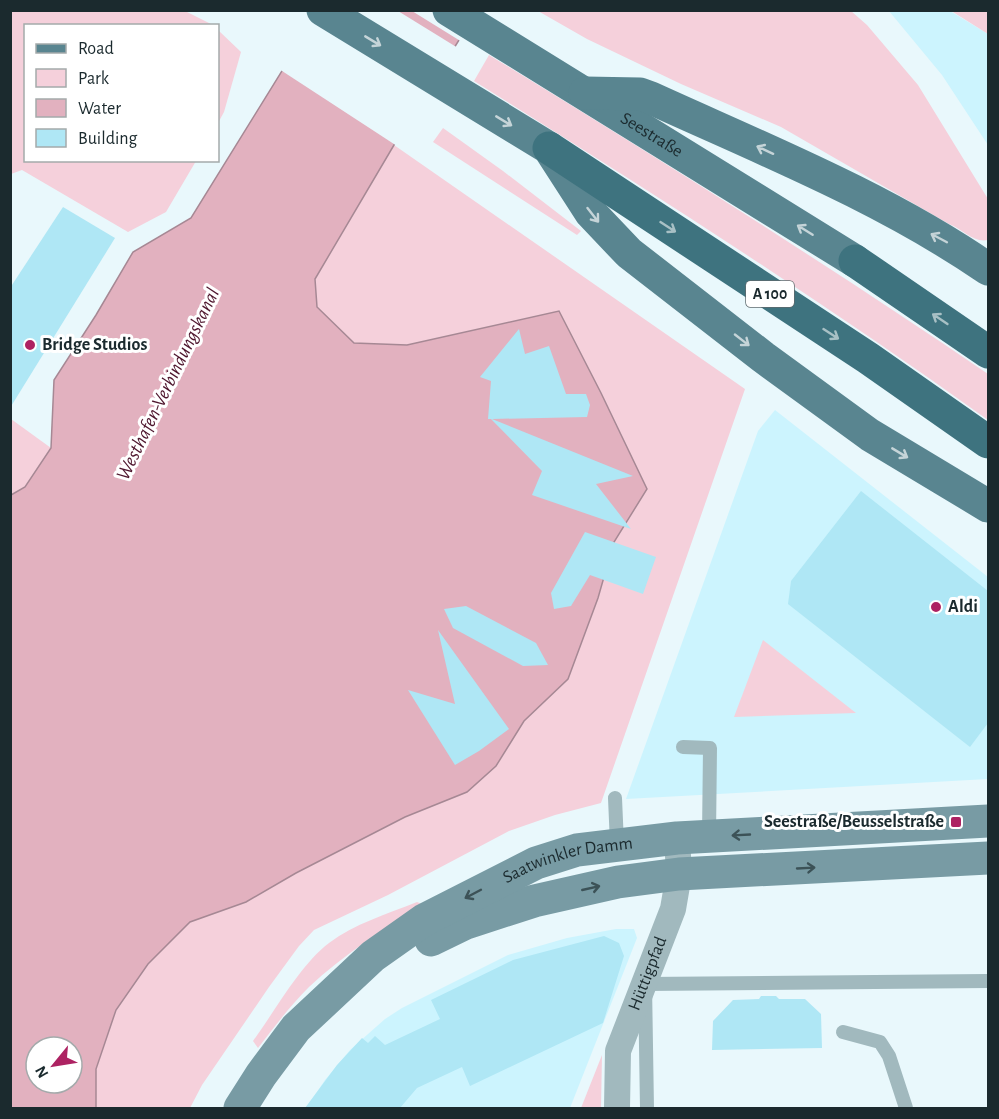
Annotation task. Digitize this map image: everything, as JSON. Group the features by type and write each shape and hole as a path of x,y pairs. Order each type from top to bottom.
{"highway":[{"name":"A 100","path":"549,148 868,358 988,442"},
{"path":"855,261 988,352"}],"main road":[{"path":"323,10 549,148 591,213 629,253 763,357 870,435 988,506"},
{"name":"Seestraße","path":"448,10 855,261"},
{"path":"585,93 640,94 651,98 846,187 958,248 988,269"},
{"name":"Saatwinkler Damm","path":"242,1108 261,1076 296,1028 373,956 424,920 536,863 577,850 677,838 988,821"},
{"name":"Saatwinkler Damm","path":"242,1108 344,1001 417,946 466,923 534,901 618,882 679,874 988,858"}],"street":[{"name":"Hüttigpfad","path":"617,1108 618,1051 635,1002 645,984 673,909 679,874 677,838"}],"lane":[{"path":"683,747 710,748 710,836"},
{"path":"615,798 617,844"},
{"path":"647,1108 645,984 988,981"},
{"path":"843,1032 880,1042 889,1056 906,1108"}],"shaded area":[{"path":"889,11 950,11 988,34 988,145 942,75"},
{"path":"775,410 988,577 988,779 626,799 758,431"},
{"path":"616,929 634,929 637,938 570,1108 306,1108 350,1050 385,1019 402,1008 508,955 567,938"}],"green space":[{"path":"11,10 185,11 211,24 24,24 24,162 195,162 166,212 128,232 22,170 11,174"},
{"path":"538,11 851,11 867,25 918,85 988,199 988,240 973,238 781,127 681,84 587,39"},
{"path":"950,11 988,11 988,34 953,12"},
{"path":"219,31 241,52 224,112 219,121"},
{"path":"489,55 741,212 988,374 988,420 734,246 474,81"},
{"path":"443,128 581,231 577,235 433,142"},
{"path":"394,145 745,389 601,803 555,815 509,831 388,895 314,930 299,946 269,987 202,1085 190,1108 96,1108 96,1069 116,1010 148,964 190,922 246,902 296,873 405,817 467,792 496,766 524,721 568,679 598,598 614,542 647,489 559,311 407,345 354,343 317,307 315,279"},
{"path":"11,419 51,448 25,487 11,495"},
{"path":"763,640 856,713 734,717"},
{"path":"417,902 422,904 378,933 322,975 289,1009 258,1048 253,1041 298,976 318,952 349,930"},
{"path":"602,1055 601,1108 581,1108"}],"water":[{"name":"Westhafen-Verbindungskanal","path":"319,11 477,11 315,279 317,307 354,343 407,345 559,311 647,489 614,542 598,598 568,679 524,721 496,766 467,792 405,817 296,873 246,902 190,922 148,964 116,1010 96,1069 96,1108 11,1108 11,495 25,487 51,448 54,380 133,252 191,218"}],"pier":[{"path":"315,10 398,11 458,48 397,146 279,69"},
{"path":"480,10 462,42 412,11"}],"building":[{"name":"Bridge Studios","path":"63,207 115,238 10,408 10,288"},
{"path":"519,329 525,354 549,346 566,394 586,394 590,405 587,417 492,419 633,476 596,484 631,529 532,495 542,471 491,419 488,419 491,381 480,377"},
{"path":"861,491 988,591 988,723 970,747 788,604 791,581"},
{"path":"585,532 656,557 643,594 590,575 571,606 554,609 551,593"},
{"path":"466,606 536,643 548,665 523,666 453,628 444,609"},
{"path":"438,630 509,729 455,765 408,690 455,704"},
{"path":"604,936 619,943 624,956 603,1023 470,1086 462,1067 417,1088 400,1108 305,1108 337,1065 362,1038 368,1043 375,1036 385,1045 440,1019 431,1000 513,960"},
{"path":"761,996 805,999 821,1014 822,1048 712,1050 713,1021 733,1000 759,999"}],"place":[{"name":"Bridge Studios","path":"30,345"},
{"name":"Aldi","path":"936,607"},
{"name":"Seestraße/Beusselstraße","path":"956,822"}]}
